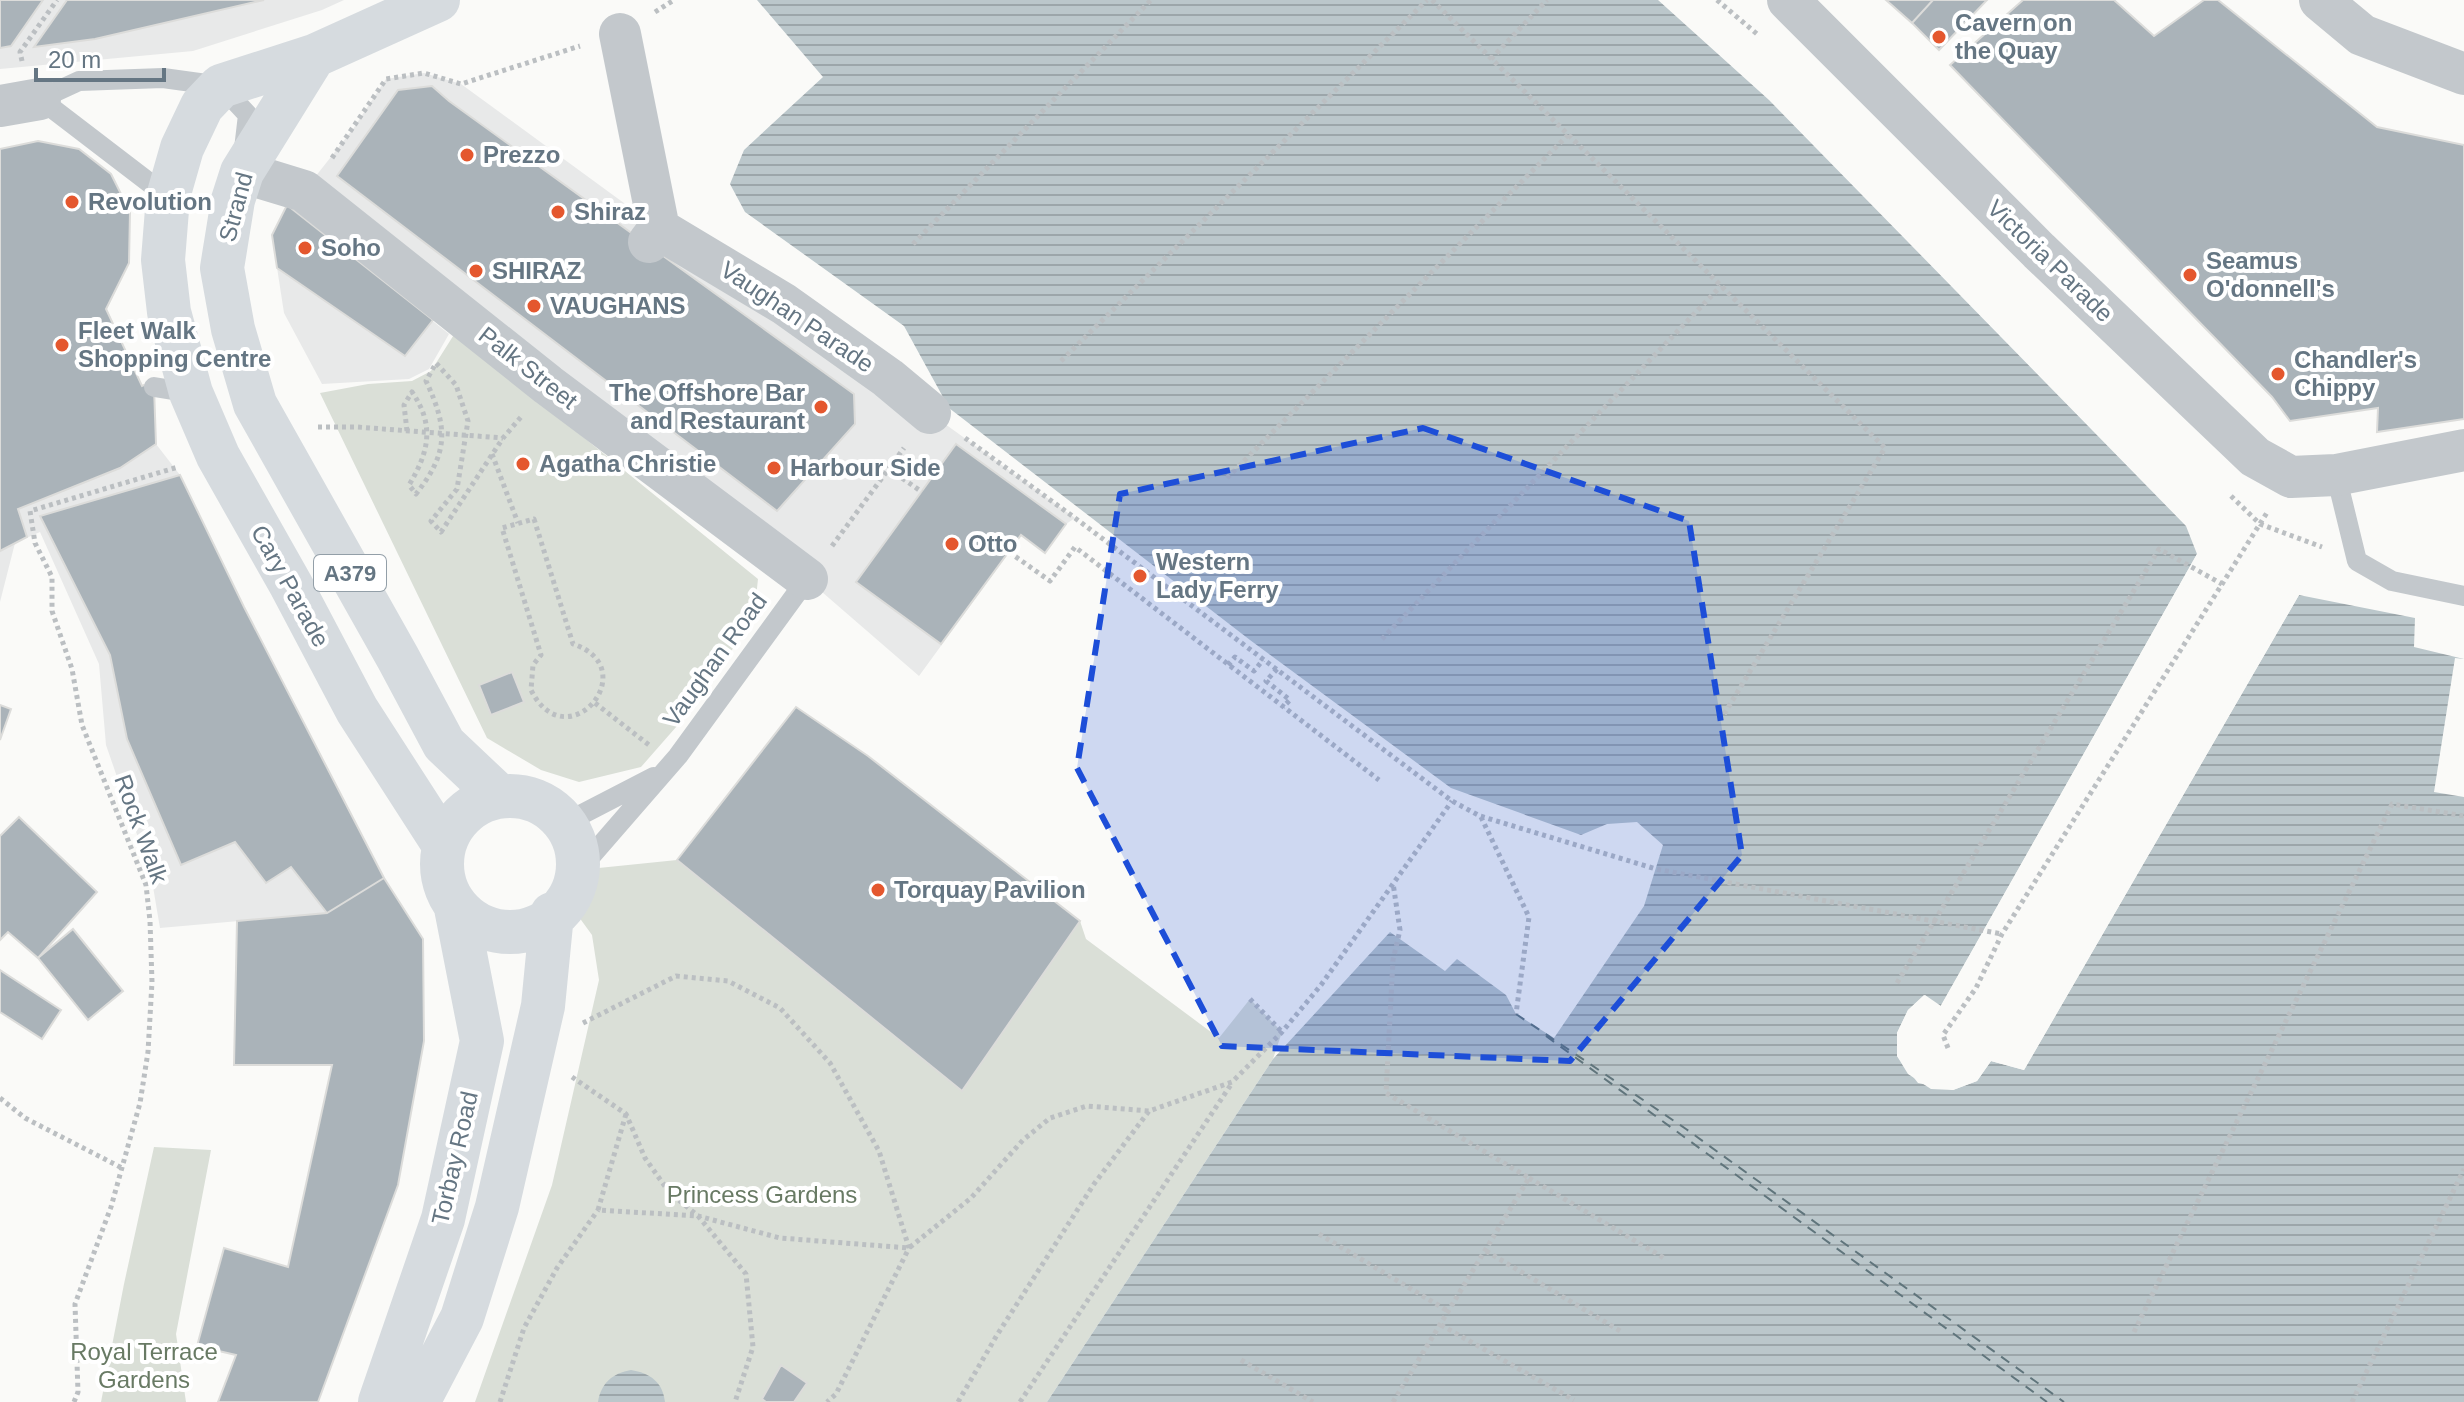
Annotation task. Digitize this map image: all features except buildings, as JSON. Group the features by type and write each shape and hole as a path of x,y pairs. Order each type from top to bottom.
{"main road":[{"path":"221,86 314,56 438,0"},
{"name":"Strand","path":"314,56 242,172 233,200 222,268 233,329 255,404 444,744 499,796"},
{"name":"A379","path":"168,197 182,148 202,106 221,86"},
{"name":"Cary Parade","path":"168,197 163,260 172,390 218,456 357,710 444,845"},
{"path":"499,796 536,801 565,823 575,842 579,870 568,902 531,931 488,931 456,908 441,873 444,845 457,821 484,801 499,796"},
{"name":"Torbay Road","path":"406,1401 482,1041 456,908"},
{"name":"Torbay Road","path":"406,1401 462,1318 497,1207 543,1006 552,914"}],"street":[{"name":"Victoria Parade","path":"1788,0 2039,251 2255,457 2291,477 2336,475 2464,450"},
{"path":"2320,0 2362,35 2464,74"},
{"name":"Vaughan Parade","path":"620,34 654,235 784,304 888,378 930,413"},
{"name":"Palk Street","path":"242,172 304,191 548,385 807,579"}],"lane":[{"path":"23,102 79,81 163,78 221,86 248,115 242,172"},
{"path":"23,102 168,197"},
{"path":"2336,475 2357,561 2392,581 2464,596"},
{"name":"Vaughan Road","path":"579,870 668,767 807,579"},
{"name":"Vaughan Road","path":"565,823 668,767"}],"path":[{"path":"23,102 20,52 57,0"},
{"path":"333,157 386,79 424,73 461,84 620,34 674,0"},
{"path":"913,244 1151,0"},
{"path":"1061,361 1430,0 1885,448 1723,716"},
{"path":"1491,59 1547,0"},
{"path":"1227,478 1568,135"},
{"path":"1382,639 1721,286"},
{"path":"357,427 426,433 442,433 466,436 503,438 441,532 431,521 457,489 466,436 468,421 456,385 436,363 426,381 441,413 442,433 435,470 416,494 409,485 422,463 427,442 426,433 423,408 412,392 404,405 407,431"},
{"path":"807,579 930,413 1452,801 1480,816 1656,869 2002,934"},
{"path":"492,454 518,523"},
{"name":"Rock Walk","path":"74,1402 78,1392 75,1304 111,1207 140,1103 148,1052 152,982 146,885 82,725 72,669 52,611 52,577 35,543 30,511 218,456"},
{"path":"889,469 922,492"},
{"path":"534,519 573,644 584,648 600,664 603,687 595,703 581,714 569,717 556,715 546,710 531,690 533,665 541,655 502,528 518,523 534,519"},
{"path":"1948,1048 1943,1035 1976,988 2002,934 2260,524 2357,561"},
{"path":"1009,552 1050,581 1075,547 1379,780"},
{"path":"1897,983 2159,549 2222,584"},
{"path":"1228,665 1235,657 1254,671 1263,660"},
{"path":"1277,669 1266,681 1290,700 1283,707"},
{"path":"595,703 668,767"},
{"path":"1020,1402 1232,1082 1282,1032 1321,985 1452,801"},
{"path":"2134,1332 2392,804 2464,816"},
{"path":"1480,816 1529,917 1516,1014"},
{"path":"1393,883 1400,930 1393,960 1386,1093 1664,1258"},
{"path":"735,1402 753,1347 746,1274 698,1216 669,1192 645,1158 626,1114 532,1048 676,976 728,981 780,1008 830,1063 879,1151 909,1248"},
{"path":"1250,999 1282,1032"},
{"path":"827,1402 836,1394 909,1248 971,1198 1023,1140 1050,1118 1087,1106 1149,1111 1232,1082"},
{"path":"0,1098 25,1118 122,1168"},
{"path":"958,1402 1094,1184 1149,1111"},
{"path":"500,1402 524,1328 557,1268 598,1210 626,1114"},
{"path":"2352,1402 2464,1169"},
{"path":"1402,1402 1394,1400 1529,1178"},
{"path":"598,1210 698,1216 780,1238 909,1248"},
{"path":"1319,1234 1448,1311"},
{"path":"1485,1251 1622,1332"},
{"path":"1441,1325 1574,1400"},
{"path":"1241,1360 1313,1402"}],"highlighted area":[{"path":"1423,428 1689,521 1742,855 1570,1061 1222,1046 1077,768 1120,494"}],"shaded area":[{"path":"0,0 344,0 322,10 193,51 0,69"},
{"path":"757,0 1658,0 1769,100 2186,526 2197,554 1940,1007 1924,995 1908,1010 1897,1033 1897,1056 1918,1083 1953,1090 1977,1081 1991,1061 2024,1070 2299,595 2415,618 2414,647 2464,659 2464,1402 1047,1402 1273,1059 1390,932 1445,971 1457,959 1506,995 1516,1014 1554,1038 1644,906 1663,845 1637,822 1607,824 1581,835 1451,788 1250,640 949,408 904,326 745,212 730,184 744,150 823,77"},
{"path":"424,73 461,84 877,388 905,395 1075,518 1066,524 1045,553 1021,536 919,676 807,579 304,191 353,129 386,79"},
{"path":"38,141 79,149 111,174 130,212 129,263 107,309 141,386 154,387 156,444 180,475 244,607 327,913 160,928 151,875 106,745 99,664 40,532 15,543 0,602 0,149"},
{"path":"287,205 449,334 429,369 409,379 322,384 284,313 272,235"},
{"path":"631,1370 644,1373 654,1380 662,1389 665,1402 598,1402 609,1380"}],"green space":[{"path":"455,333 758,579 754,616 698,702 641,767 579,782 541,770 487,738 320,393 368,384 412,381 431,371"},
{"name":"Princess Gardens","path":"677,860 962,1090 1080,921 1086,939 1219,1038 1250,999 1282,1032 1273,1059 1047,1402 475,1402 552,1185 599,980 592,935 568,902 579,870"},
{"name":"Royal Terrace Gardens","path":"154,1147 211,1150 176,1334 186,1402 101,1402 124,1284"}],"pier":[{"path":"2197,554 2201,555 1944,1009 1938,1011 1925,1000 1911,1013 1901,1034 1901,1055 1912,1072 1932,1085 1952,1086 1974,1078 1990,1057 2022,1065 2295,594 2299,595 2024,1070 1991,1061 1977,1081 1953,1090 1931,1089 1908,1074 1897,1056 1897,1033 1908,1010 1925,995 1941,1006"},
{"path":"2455,658 2464,659 2464,797 2434,792"}],"ferry route":[{"path":"1516,1014 1686,1129 2064,1402"},
{"path":"1546,1036 2047,1402"}],"place":[{"name":"Cavern on the Quay","path":"1939,37"},
{"name":"Prezzo","path":"467,155"},
{"name":"Revolution","path":"72,202"},
{"name":"Shiraz","path":"558,212"},
{"name":"Soho","path":"305,248"},
{"name":"SHIRAZ","path":"476,271"},
{"name":"Seamus O'donnell's","path":"2190,275"},
{"name":"VAUGHANS","path":"534,306"},
{"name":"Fleet Walk Shopping Centre","path":"62,345"},
{"name":"Chandler's Chippy","path":"2278,374"},
{"name":"The Offshore Bar and Restaurant","path":"821,407"},
{"name":"Agatha Christie","path":"523,464"},
{"name":"Harbour Side","path":"774,468"},
{"name":"Otto","path":"952,544"},
{"name":"Western Lady Ferry","path":"1140,576"},
{"name":"Torquay Pavilion","path":"878,890"}]}
